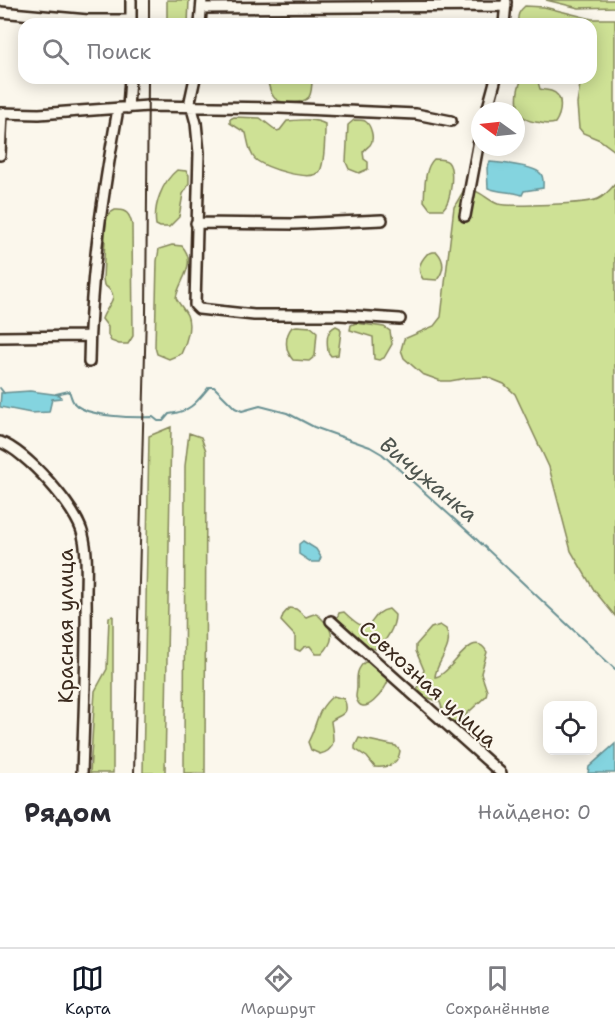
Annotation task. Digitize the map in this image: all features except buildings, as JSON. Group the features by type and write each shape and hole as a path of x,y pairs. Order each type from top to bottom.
{"street":[{"path":"131,0 131,18"},
{"path":"202,4 506,3 505,18"},
{"path":"0,12 66,18"},
{"path":"88,362 105,191 129,84"},
{"path":"194,84 190,101 196,123 199,153 195,305 205,311 254,315 340,315 400,319"},
{"path":"489,102 494,84"},
{"path":"0,155 1,113 123,109 148,106 279,108 435,117 451,121"},
{"path":"465,216 476,156"},
{"path":"196,223 294,224 382,220"},
{"path":"0,337 89,336"},
{"name":"Красная улица","path":"0,442 17,450 47,480 76,518 83,532 86,549 87,644 82,773"},
{"name":"Совхозная улица","path":"331,621 501,773"}],"green space":[{"path":"167,0 189,0 188,18 167,18"},
{"path":"546,0 615,0 615,7 579,8"},
{"path":"525,6 544,7 588,18 518,18"},
{"path":"597,19 615,19 615,151 600,140 583,133 579,128 577,104 580,84 597,84"},
{"path":"268,84 312,84 309,97 296,102 275,99"},
{"path":"520,84 539,84 540,89 551,91 558,96 559,115 555,123 531,121 525,118 525,102 517,102"},
{"path":"234,117 260,118 277,131 287,121 312,120 325,124 324,155 320,171 315,174 298,175 260,163 251,154 246,133 230,123 230,119"},
{"path":"354,120 365,121 372,132 370,145 363,152 364,159 368,162 368,169 359,173 349,169 346,162 348,125"},
{"path":"434,159 447,161 450,166 452,179 450,193 443,209 430,209 424,201 428,168"},
{"path":"177,170 186,171 189,175 189,184 183,194 179,217 169,227 160,227 156,225 155,218 157,202 167,181"},
{"path":"615,184 615,616 594,590 571,551 549,467 515,394 504,384 487,377 441,381 422,374 404,358 401,350 404,339 434,326 441,317 454,207 464,190 474,190 498,204 549,204 598,199"},
{"path":"115,210 127,213 132,225 133,336 128,344 111,341 108,327 102,319 113,297 110,289 104,285 103,279 106,219 108,214"},
{"path":"172,245 182,246 188,259 188,266 176,298 187,315 189,330 181,354 169,359 157,354 155,347 157,261 159,249"},
{"path":"437,252 441,259 443,266 441,273 437,280 423,279 419,269 421,263 427,254"},
{"path":"356,323 384,327 390,331 392,344 384,358 374,359 373,337 350,330 351,325"},
{"path":"336,326 341,331 338,355 331,356 328,352 328,337 332,328"},
{"path":"292,327 311,327 317,332 315,356 309,361 293,360 288,352 288,335"},
{"path":"171,427 165,773 143,773 149,436"},
{"path":"189,433 201,437 206,451 205,773 184,773 185,466"},
{"path":"289,608 296,609 306,617 317,615 327,624 332,637 322,654 316,654 310,646 300,651 295,649 295,636 281,621"},
{"path":"389,609 395,615 392,629 376,649 350,635 341,627 337,619 339,613 344,612 354,621 366,626 376,616"},
{"path":"113,616 113,773 90,773 95,691 107,669 109,617"},
{"path":"440,625 446,629 448,642 435,677 441,675 461,654 475,644 481,645 487,652 481,673 487,691 486,696 458,722 448,718 440,702 420,695 418,688 424,670 416,651 416,645 431,628"},
{"path":"365,662 375,663 389,677 379,696 368,705 363,706 359,704 356,696 358,673"},
{"path":"333,696 344,699 346,708 344,713 331,721 332,745 326,752 320,754 311,750 308,742 320,712"},
{"path":"359,738 396,746 400,751 397,760 388,766 375,767 367,757 355,749"}],"water":[{"path":"490,162 517,165 538,171 543,177 543,188 524,191 522,195 488,188 487,168"},
{"path":"30,391 60,395 61,398 52,399 49,412 31,413 0,407 1,393"},
{"path":"303,541 316,549 321,557 319,562 311,562 299,554 299,544"},
{"path":"615,744 615,773 588,773 589,767"}],"waterway":[{"name":"Вичужанка","path":"56,394 69,391 75,404 90,412 124,417 153,417 158,421 163,421 169,414 187,409 209,387 214,387 235,408 242,411 260,406 287,413 314,427 370,447 382,454 474,537 615,669"},
{"name":"Вичужанка","path":"0,388 4,393"}],"railway":[{"path":"149,0 149,18"},
{"path":"134,773 146,313 148,84"}]}
